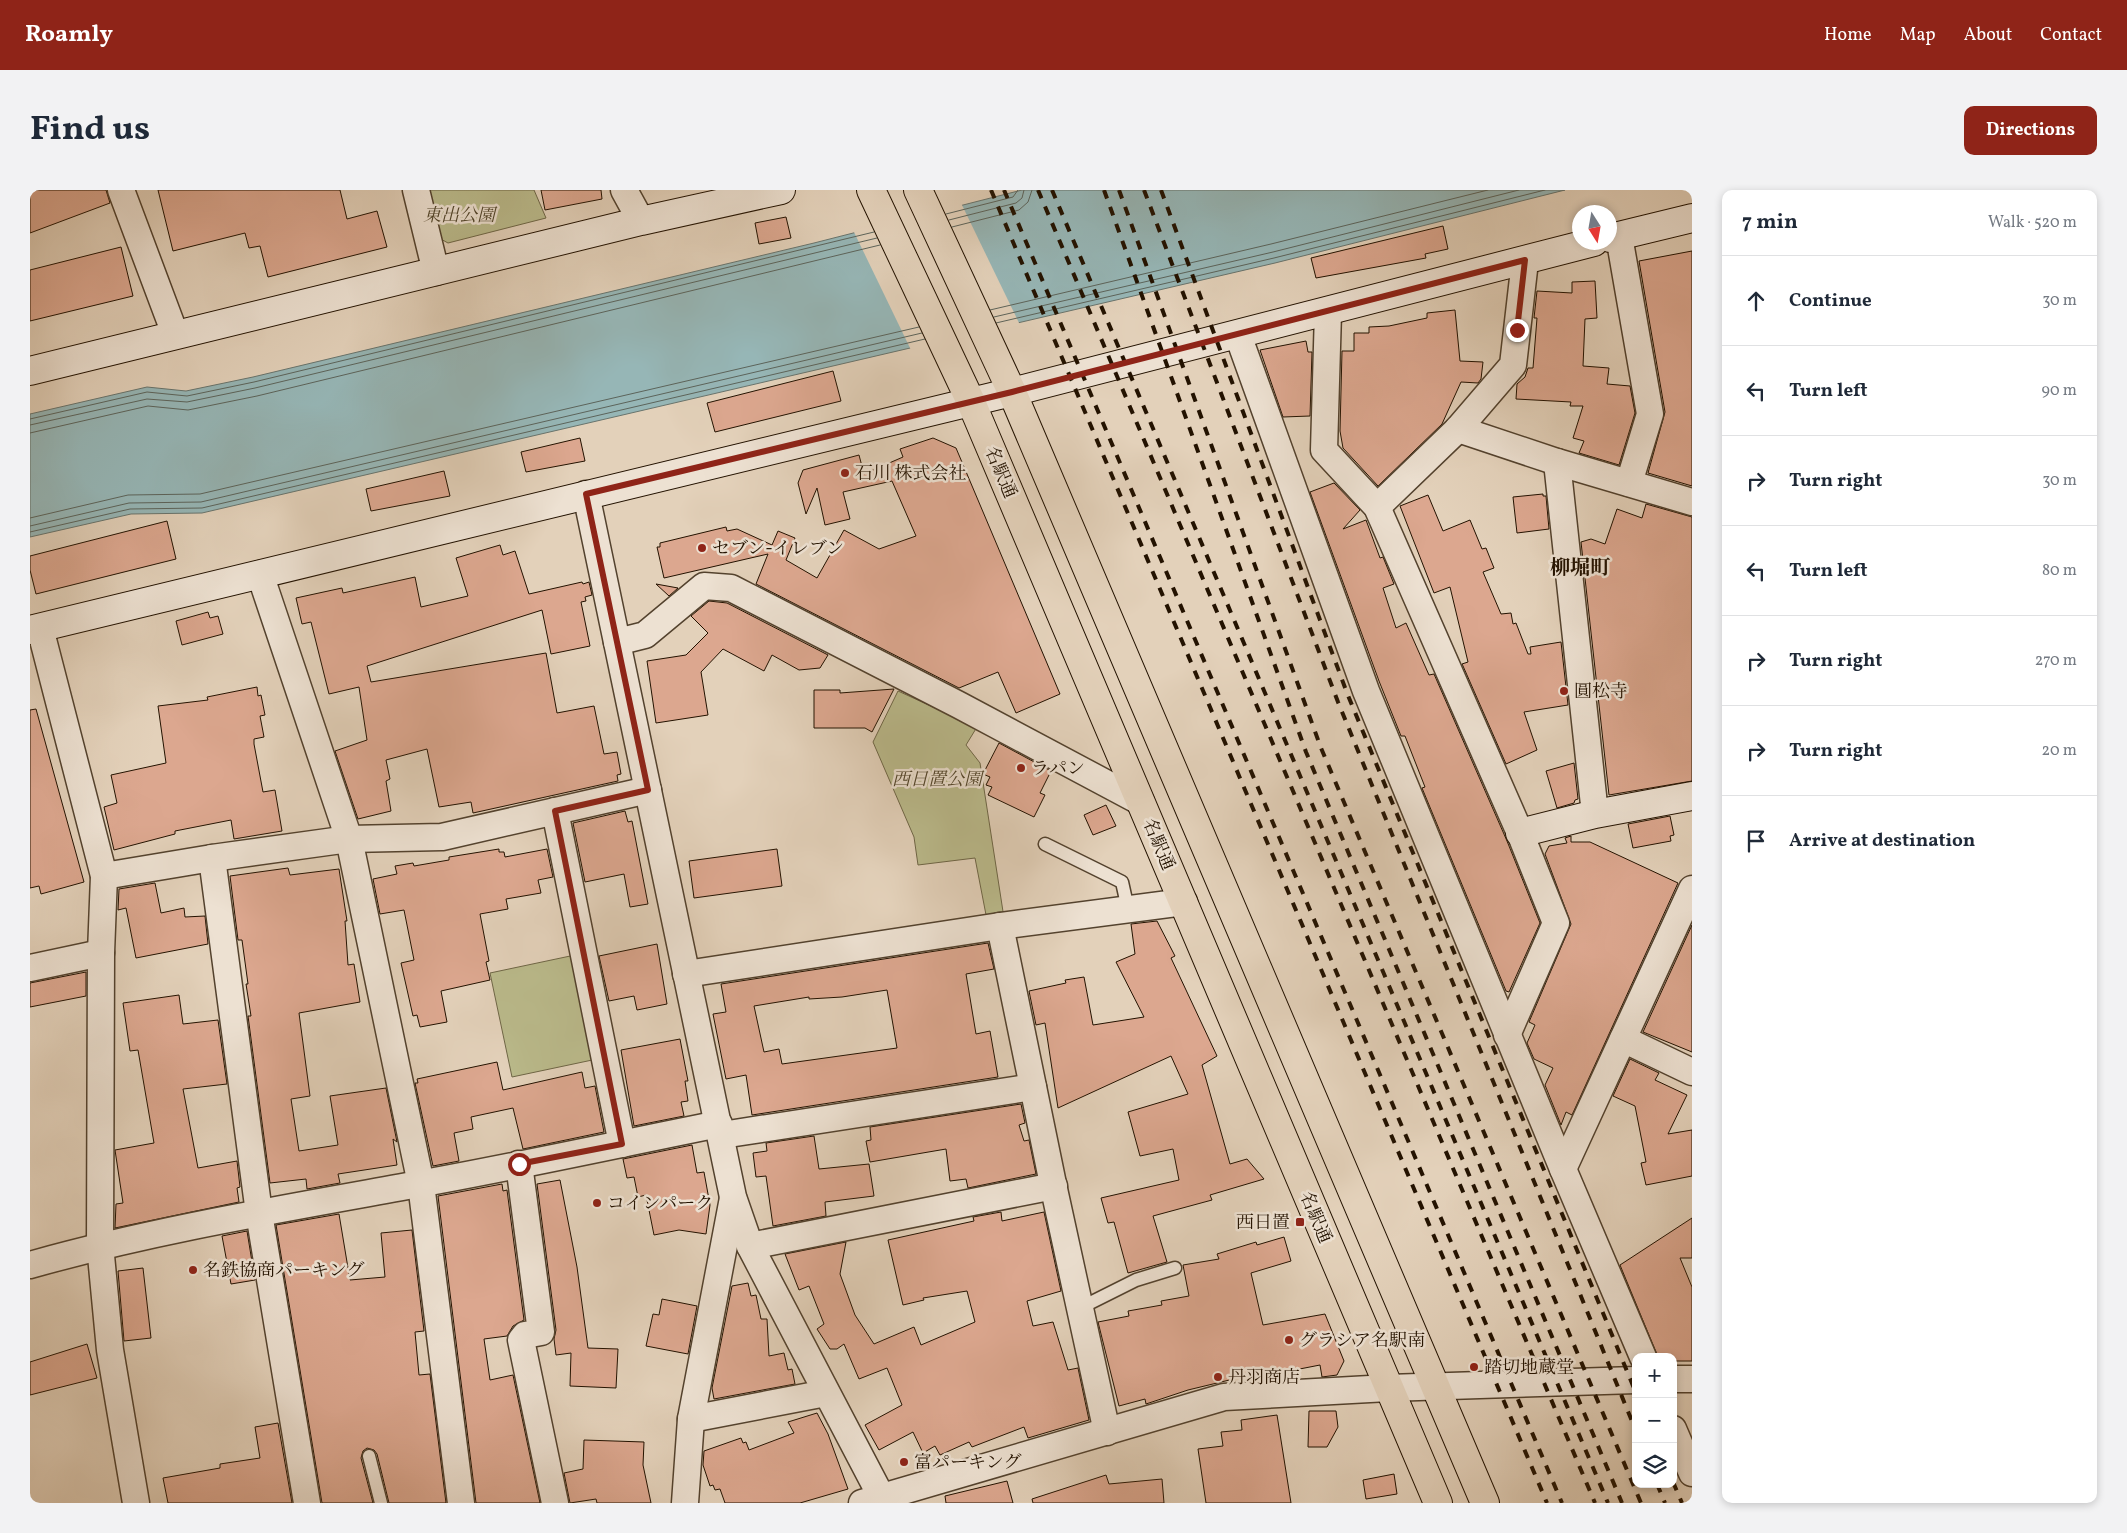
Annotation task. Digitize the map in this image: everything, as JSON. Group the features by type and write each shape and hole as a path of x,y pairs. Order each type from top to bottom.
{"main road":[{"path":"920,194 1012,392 1484,1503"},
{"name":"名駅通","path":"875,200 971,402 1438,1503"}],"street":[{"path":"120,190 176,334"},
{"path":"416,190 436,272"},
{"path":"624,190 641,221"},
{"path":"30,371 641,221 780,190"},
{"path":"1617,236 1692,218"},
{"path":"136,1503 110,1350 100,1246 101,953 104,876 35,629 1012,392 1572,248"},
{"path":"1617,250 1650,414 1629,483"},
{"path":"1377,507 1458,429 1513,365 1525,260"},
{"path":"1328,312 1324,450 1377,507 1520,833 1556,923 1507,1035"},
{"path":"1238,335 1366,690 1507,1035 1641,1353"},
{"path":"1458,429 1557,462 1692,502"},
{"path":"1557,462 1595,814"},
{"path":"586,494 733,1197 750,1246 826,1393 874,1501 1224,1397 1388,1388 1632,1380"},
{"path":"260,574 349,839 421,1184 461,1503"},
{"path":"617,642 645,635 704,586 731,588 959,705 1141,802"},
{"path":"104,876 212,858 349,839 442,837 648,790"},
{"path":"1520,833 1595,814 1692,796"},
{"path":"555,811 622,1144"},
{"path":"212,858 259,1213 308,1503"},
{"path":"1563,1169 1692,889"},
{"path":"686,974 1000,926 1184,902"},
{"path":"1000,926 1107,1432"},
{"path":"30,968 101,953"},
{"path":"1623,1039 1692,1072"},
{"path":"30,1265 100,1246 259,1213 421,1184 622,1144 1033,1087"},
{"path":"519,1164 541,1332 525,1336 521,1340 555,1503"},
{"path":"750,1246 1054,1186"},
{"path":"685,1503 691,1419 733,1197"},
{"path":"1677,1379 1692,1379"},
{"path":"691,1419 826,1393"},
{"path":"1677,1438 1692,1473"}],"lane":[{"path":"1045,844 1122,882 1128,909"},
{"path":"1080,1308 1136,1280 1174,1268"},
{"path":"369,1456 381,1503"}],"green space":[{"name":"東出公園","path":"428,190 534,190 546,218 448,243 439,238"},
{"name":"西日置公園","path":"898,691 977,727 966,745 980,763 1004,918 987,920 975,858 918,865 914,837 873,742"},
{"path":"575,955 597,1059 512,1077 490,973"}],"water":[{"path":"1022,190 1565,190 1275,263 202,513 131,514 30,537 30,414 147,387 186,391 253,377 814,243"}],"pier":[{"path":"961,203 1020,325 911,350 853,230"}],"building":[{"path":"30,190 106,190 110,203 30,233"},
{"path":"158,190 340,190 347,219 377,211 387,247 268,277 260,246 249,248 245,233 173,251"},
{"path":"541,190 601,190 602,199 545,210"},
{"path":"786,217 791,238 759,244 755,223"},
{"path":"1443,226 1448,249 1425,254 1426,258 1316,278 1311,258"},
{"path":"121,247 133,296 30,321 30,270"},
{"path":"1692,251 1692,486 1648,473 1665,412 1639,261"},
{"path":"1595,281 1597,318 1585,319 1583,366 1609,368 1607,384 1630,386 1635,413 1619,465 1579,453 1584,441 1573,438 1583,406 1570,406 1571,402 1516,399 1517,384 1525,377 1528,368 1533,368 1537,318 1534,318 1537,291 1572,293 1572,282"},
{"path":"1455,310 1460,361 1483,362 1481,379 1478,383 1461,382 1442,424 1378,486 1343,448 1340,431 1342,351 1354,351 1354,333 1369,333 1369,327 1389,326 1427,318 1427,313"},
{"path":"1306,341 1308,352 1312,352 1310,416 1283,417 1260,350"},
{"path":"833,371 841,401 715,432 707,403"},
{"path":"580,438 585,461 526,472 521,452"},
{"path":"933,438 956,448 1060,694 1016,713 998,672 959,688 756,584 768,554 664,578 657,547 660,547 660,543 726,527 727,531 737,529 772,545 778,531 795,538 786,560 817,578 844,530 879,549 916,536 892,481 843,492 850,519 825,525 817,488 806,514 798,483 803,470 859,455 864,474 903,457 900,449"},
{"path":"444,471 450,496 371,511 366,489"},
{"path":"1334,483 1360,510 1343,529 1366,520 1380,558 1383,557 1394,584 1383,588 1396,628 1406,623 1429,675 1434,674 1507,841 1540,923 1509,992 1506,991 1422,788 1425,787 1405,736 1401,736 1379,681 1310,492"},
{"path":"1543,494 1543,496 1546,496 1549,529 1517,533 1513,497"},
{"path":"1428,495 1443,531 1470,520 1482,549 1486,548 1494,568 1483,572 1501,614 1511,613 1513,624 1516,623 1528,654 1531,654 1530,647 1561,642 1568,705 1524,712 1537,750 1506,764 1462,664 1468,662 1450,587 1434,593 1400,506"},
{"path":"1646,504 1692,517 1692,781 1609,795 1581,542 1591,539 1605,544 1617,509 1642,518"},
{"path":"167,521 176,559 36,594 30,570 30,556"},
{"path":"500,545 503,555 515,551 529,594 589,582 592,595 585,597 586,601 581,602 590,646 551,654 542,610 367,666 371,682 546,653 557,713 594,706 604,754 617,752 621,774 617,775 618,781 473,813 471,802 439,807 427,749 386,760 390,779 386,781 391,811 358,819 335,751 367,740 359,687 329,694 311,622 302,624 296,598 342,588 343,593 415,577 421,607 468,596 456,558"},
{"path":"656,584 678,588 669,596"},
{"path":"709,601 727,603 828,655 820,668 799,670 772,655 764,671 723,649 701,672 708,715 656,723 647,661 686,655 708,633 691,616"},
{"path":"208,612 210,618 218,616 223,634 182,645 176,621"},
{"path":"257,687 258,696 261,695 265,715 260,716 264,737 254,739 254,744 263,792 275,790 282,831 234,839 231,820 175,831 175,834 114,850 104,807 117,803 111,775 166,763 158,706 208,700 207,697"},
{"path":"894,689 872,732 865,728 814,728 814,690 840,690 840,693"},
{"path":"36,709 84,882 41,894 39,886 30,888 30,710"},
{"path":"999,743 1051,771 1040,793 1045,795 1034,817 988,795 992,787 986,785 990,777 983,774"},
{"path":"1574,763 1578,799 1574,803 1557,808 1546,771"},
{"path":"1106,805 1116,826 1093,835 1084,815"},
{"path":"625,811 628,822 632,821 648,904 630,907 624,874 585,882 573,823"},
{"path":"1670,816 1674,835 1670,836 1671,841 1633,848 1628,824"},
{"path":"1571,836 1571,842 1590,842 1678,883 1572,1115 1566,1112 1561,1125 1545,1085 1553,1068 1534,1059 1527,1043 1535,1025 1529,1022 1571,924 1545,854 1549,846 1567,843 1565,838"},
{"path":"499,849 499,852 504,852 505,857 547,849 553,877 538,880 541,893 506,899 508,909 480,914 489,961 486,962 490,980 441,991 447,1022 420,1027 417,1015 413,1016 401,963 414,960 404,910 380,914 373,879 397,874 395,866 413,863 414,866 449,860 449,857"},
{"path":"777,849 782,886 694,898 689,861"},
{"path":"288,868 290,875 339,869 347,921 345,921 348,965 354,964 360,1002 299,1013 310,1096 291,1099 299,1151 338,1145 330,1096 386,1088 397,1142 393,1139 397,1165 338,1174 340,1183 307,1189 306,1179 270,1183 248,1016 251,1016 246,984 248,984 242,940 238,940 230,876"},
{"path":"155,883 161,913 184,908 185,917 205,916 208,944 136,958 126,908 118,910 119,889"},
{"path":"1157,921 1175,956 1171,958 1217,1056 1202,1065 1230,1164 1247,1159 1264,1179 1210,1195 1212,1200 1153,1216 1167,1262 1128,1273 1114,1222 1108,1223 1101,1198 1179,1180 1173,1149 1140,1156 1128,1112 1188,1094 1171,1056 1058,1108 1045,1023 1036,1025 1029,991 1066,983 1065,980 1084,977 1093,1025 1144,1017 1116,962 1135,954 1131,924"},
{"path":"1692,925 1692,1052 1643,1032"},
{"path":"988,943 994,969 966,974 976,1034 990,1031 998,1077 752,1115 746,1075 726,1079 713,1014 726,1012 721,984","holes":["887,990 897,1048 782,1064 779,1049 764,1052 754,1006 809,997 809,999 842,997"]},
{"path":"657,944 667,1004 637,1010 634,996 609,1001 599,956"},
{"path":"86,972 86,996 30,1007 30,983"},
{"path":"179,995 183,1024 218,1020 227,1084 183,1089 198,1168 237,1161 240,1187 237,1188 239,1202 115,1228 116,1204 123,1203 115,1150 154,1143 138,1050 130,1051 123,1003"},
{"path":"680,1039 688,1081 685,1081 688,1101 681,1102 684,1116 634,1126 621,1050"},
{"path":"1630,1059 1659,1073 1655,1080 1687,1095 1668,1134 1692,1130 1692,1176 1646,1185 1641,1163 1646,1162 1635,1106 1613,1096"},
{"path":"497,1062 503,1090 582,1072 585,1088 595,1086 604,1132 523,1149 513,1108 471,1117 473,1129 454,1133 459,1161 433,1166 415,1083 418,1083 417,1079"},
{"path":"1021,1104 1025,1123 1019,1125 1024,1141 1029,1140 1036,1174 968,1188 966,1179 950,1181 946,1149 870,1162 866,1141 871,1140 870,1127"},
{"path":"814,1136 819,1169 869,1164 874,1196 825,1202 826,1216 773,1226 766,1176 756,1177 753,1153 767,1151 766,1143"},
{"path":"692,1145 697,1173 704,1172 710,1205 706,1234 679,1230 654,1235 646,1195 638,1197 634,1177 627,1178 623,1159"},
{"path":"560,1180 577,1267 588,1348 618,1349 616,1388 570,1386 571,1353 556,1355 554,1339 556,1330 537,1184"},
{"path":"502,1184 503,1191 507,1190 524,1320 513,1326 507,1336 484,1339 490,1380 513,1375 540,1503 476,1503 438,1196"},
{"path":"1001,1212 1002,1221 1044,1212 1061,1291 1027,1301 1033,1326 1053,1322 1068,1370 1078,1368 1089,1420 1028,1438 1024,1427 972,1447 969,1442 940,1455 935,1446 923,1453 913,1432 879,1450 865,1425 902,1405 887,1368 859,1379 844,1344 837,1349 830,1349 817,1329 824,1324 809,1286 799,1290 785,1254 846,1242 840,1274 855,1315 874,1344 914,1327 921,1345 975,1322 967,1291 923,1298 924,1300 903,1305 888,1240 974,1221 973,1217"},
{"path":"339,1214 350,1280 385,1277 381,1233 412,1230 424,1331 415,1332 419,1375 430,1374 446,1503 389,1503 377,1454 374,1450 367,1448 363,1451 361,1458 373,1503 322,1503 276,1225"},
{"path":"1692,1218 1692,1258 1680,1258 1692,1287 1692,1361 1677,1361 1677,1353 1656,1353 1620,1265"},
{"path":"247,1231 255,1280 231,1284 222,1236"},
{"path":"1284,1237 1291,1261 1251,1273 1263,1325 1325,1314 1344,1361 1337,1375 1322,1377 1320,1365 1269,1375 1270,1379 1247,1381 1246,1376 1188,1390 1146,1404 1145,1399 1119,1406 1098,1322 1129,1316 1128,1311 1162,1305 1161,1301 1189,1296 1183,1265 1219,1259 1217,1254 1256,1242 1257,1245"},
{"path":"143,1268 151,1338 124,1341 118,1271"},
{"path":"748,1283 751,1296 756,1295 761,1319 767,1319 769,1356 784,1353 788,1370 792,1369 795,1384 714,1399 712,1388 732,1286"},
{"path":"662,1299 697,1306 688,1354 646,1346 653,1314 659,1315"},
{"path":"87,1344 97,1378 30,1395 30,1362"},
{"path":"1309,1411 1336,1411 1338,1427 1327,1447 1308,1447"},
{"path":"817,1413 828,1434 848,1489 800,1503 725,1503 720,1489 715,1490 713,1485 710,1486 703,1465 704,1451 741,1438 743,1443 746,1442 749,1450 794,1433 788,1422"},
{"path":"1277,1415 1291,1503 1206,1503 1198,1449 1223,1446 1221,1432 1242,1430 1241,1420"},
{"path":"278,1423 292,1503 168,1503 163,1478 220,1468 220,1464 260,1458 255,1427"},
{"path":"584,1440 644,1442 643,1465 651,1503 597,1503 596,1499 570,1503 564,1473 583,1469"},
{"path":"1394,1474 1397,1494 1366,1499 1363,1480"},
{"path":"1106,1475 1109,1484 1162,1479 1164,1503 1033,1503 1032,1499"},
{"path":"1007,1481 1013,1503 946,1503 945,1496"}],"railway":[{"path":"991,190 1547,1503"},
{"path":"1004,190 1562,1503"},
{"path":"1038,190 1595,1503"},
{"path":"1052,190 1608,1503"},
{"path":"1104,190 1306,752 1622,1503"},
{"path":"1119,190 1321,748 1641,1503"},
{"path":"1144,190 1338,702 1632,1421"},
{"path":"1161,190 1347,693 1632,1383"},
{"path":"1659,1488 1665,1503"},
{"path":"1676,1488 1682,1503"}],"place":[{"name":"石川 株式会社","path":"845,473"},
{"name":"セブン-イレブン","path":"702,548"},
{"name":"圓松寺","path":"1564,691"},
{"name":"ラパン","path":"1021,768"},
{"name":"コインパーク","path":"597,1203"},
{"name":"西日置","path":"1300,1222"},
{"name":"名鉄協商パーキング","path":"193,1270"},
{"name":"グラシア名駅南","path":"1289,1340"},
{"name":"踏切地蔵堂","path":"1474,1367"},
{"name":"丹羽商店","path":"1218,1377"},
{"name":"富パーキング","path":"904,1462"}],"district":[{"name":"柳堀町","path":"1580,567"}],"route":[{"path":"519,1164 622,1144 555,811 648,790 586,494 1012,392 1525,260 1517,330"}]}
